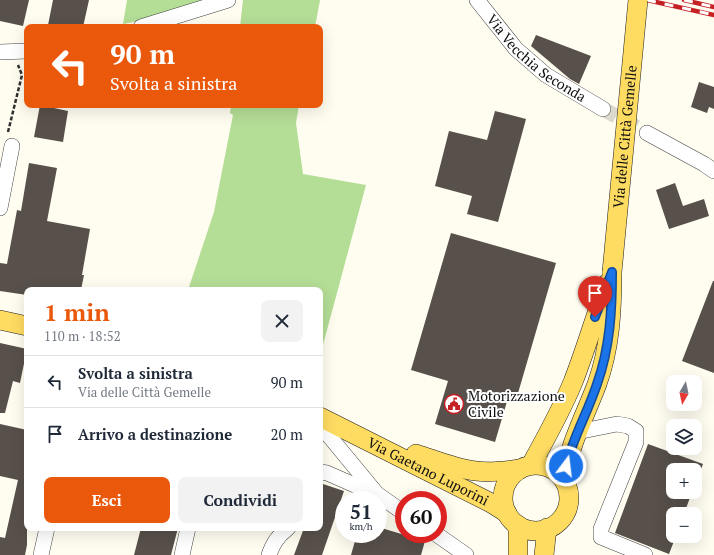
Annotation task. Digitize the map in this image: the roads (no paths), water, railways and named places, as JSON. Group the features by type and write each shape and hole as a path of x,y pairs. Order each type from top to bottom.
{"main road":[{"name":"Via delle Città Gemelle","path":"564,480 568,456 597,385 608,346 612,311 612,272 638,0"},
{"name":"Via delle Città Gemelle","path":"526,467 551,429 572,384 612,272"},
{"path":"0,320 24,325"},
{"name":"Via Gaetano Luporini","path":"323,418 491,502 513,519 531,530 547,528"},
{"name":"Via Gaetano Luporini","path":"348,430 446,464 475,471 495,472 542,465 558,472 564,480"},
{"name":"Via Gaetano Luporini","path":"513,519 504,504 504,494 509,480 526,467"},
{"path":"544,555 547,528 559,522 568,509 569,494 564,480"},
{"path":"513,519 518,555"}],"street":[{"path":"151,24 228,0"},
{"name":"Via Vecchia Seconda","path":"477,0 516,49 526,58 546,75 603,109"},
{"path":"647,133 714,171"},
{"path":"0,208 12,146"},
{"path":"577,432 617,424 628,426 636,431 636,442 601,529 601,537 645,555"},
{"path":"323,429 375,491"},
{"path":"323,472 370,491"},
{"path":"41,555 46,531"},
{"path":"182,555 187,531"},
{"path":"270,555 273,543 284,531"},
{"path":"447,542 466,555"}],"tunnel":[{"path":"603,109 647,133"}],"railway":[{"path":"647,0 714,15"},
{"path":"684,0 714,7"}],"place":[{"name":"Motorizzazione Civile","path":"454,404"}]}
